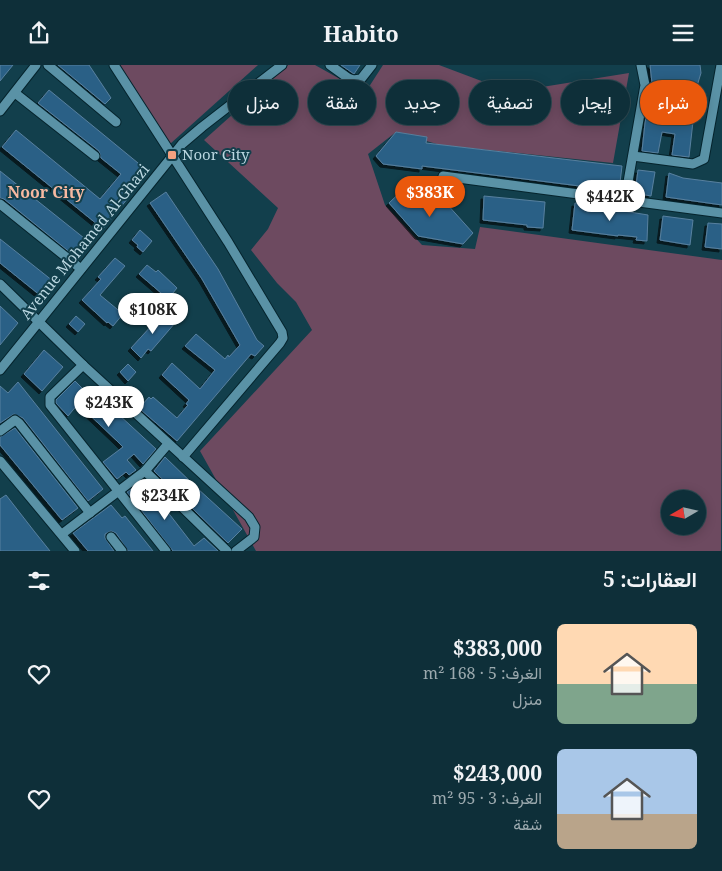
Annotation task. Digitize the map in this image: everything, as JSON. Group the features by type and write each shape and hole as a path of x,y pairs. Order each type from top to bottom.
{"street":[{"path":"0,111 36,65"},
{"path":"48,65 116,122"},
{"path":"114,65 228,242 282,332 283,338 280,343 183,457"},
{"name":"Avenue Mohamed Al-Ghazi","path":"0,370 172,155 202,127 282,65"},
{"path":"330,65 348,78 357,80 366,75 372,65"},
{"path":"625,199 645,85 641,65"},
{"path":"633,156 693,165 704,159 720,84 721,65"},
{"path":"14,93 95,156"},
{"path":"443,176 722,213"},
{"path":"0,204 81,269"},
{"path":"0,284 83,365 242,509 255,527 254,537 236,551"},
{"path":"83,365 50,397 50,405 166,551"},
{"path":"0,431 12,421 15,420 19,423 90,513"},
{"path":"62,534 145,471 168,444"},
{"path":"0,461 75,551"},
{"path":"145,471 227,551"},
{"path":"111,537 122,551"}],"shaded area":[{"path":"115,65 258,65 241,80 228,80 228,92 170,144"},
{"path":"288,65 315,65 342,80 308,80 308,125 376,125 376,80 373,80 383,65 439,65 479,80 469,80 469,125 551,125 551,86 561,84 561,125 620,125 613,163 440,145 396,132 368,154 385,205 422,245 475,249 480,227 722,260 721,551 256,551 200,451 312,330 296,302 277,283 251,250 268,229 278,208 204,140 228,119 228,125 298,125 298,80 271,80"},
{"path":"629,73 628,80 586,80"}],"building":[{"path":"0,65 13,65 0,81"},
{"path":"58,65 89,65 111,98 105,104"},
{"path":"341,65 360,65 354,74"},
{"path":"650,65 700,65 701,73 699,80 652,80"},
{"path":"49,90 149,172 103,229 2,147 16,130 100,199 121,174 101,158 99,151 38,103"},
{"path":"645,125 693,125 689,157 672,155 675,134 662,132 658,153 642,151"},
{"path":"396,132 427,137 426,143 622,166 619,191 422,166 422,169 383,164 376,156"},
{"path":"638,170 655,172 651,196 635,193"},
{"path":"0,171 89,242 77,258 4,199 0,198"},
{"path":"669,173 683,178 722,183 722,205 666,197"},
{"path":"409,184 426,203 446,203 473,233 463,244 418,236 389,203"},
{"path":"166,192 218,269 257,340 264,346 255,356 251,354 177,441 141,410 144,407 142,405 149,397 151,399 153,397 177,418 188,405 186,404 189,400 162,375 172,363 200,389 215,370 185,346 196,334 225,359 240,345 202,279 150,203"},
{"path":"484,196 545,202 543,228 483,220"},
{"path":"575,203 648,215 647,241 636,240 637,237 572,230"},
{"path":"663,216 693,220 690,245 660,240"},
{"path":"708,223 722,224 722,249 705,247"},
{"path":"140,230 152,241 143,252 132,240"},
{"path":"0,239 53,281 41,296 0,263"},
{"path":"115,258 125,266 100,295 123,314 113,326 107,323 82,300 101,279 98,277"},
{"path":"147,265 156,272 158,270 177,288 168,299 139,274"},
{"path":"0,306 18,323 0,345"},
{"path":"164,312 175,323 151,351 148,349 141,358 131,348"},
{"path":"76,316 85,324 78,332 69,324"},
{"path":"44,350 63,367 42,391 24,374"},
{"path":"128,364 136,372 128,381 120,372"},
{"path":"75,381 88,394 92,390 156,449 143,464 134,454 127,460 136,470 129,475 126,472 117,479 103,462 123,447 116,440 78,404 68,416 56,403 56,400"},
{"path":"18,382 103,489 88,501 23,418 14,414 0,423 0,386 8,393"},
{"path":"15,428 78,508 62,520 0,445 0,437"},
{"path":"165,457 242,529 228,543 154,471"},
{"path":"143,480 194,546 204,538 218,551 173,551 127,492"},
{"path":"6,495 50,551 0,551 0,499"},
{"path":"111,505 122,518 125,516 153,551 128,551 116,533 111,531 105,534 105,538 114,551 88,551 73,533"}],"place":[{"name":"Noor City","path":"172,155"}],"district":[{"name":"Noor City","path":"46,192"}]}
